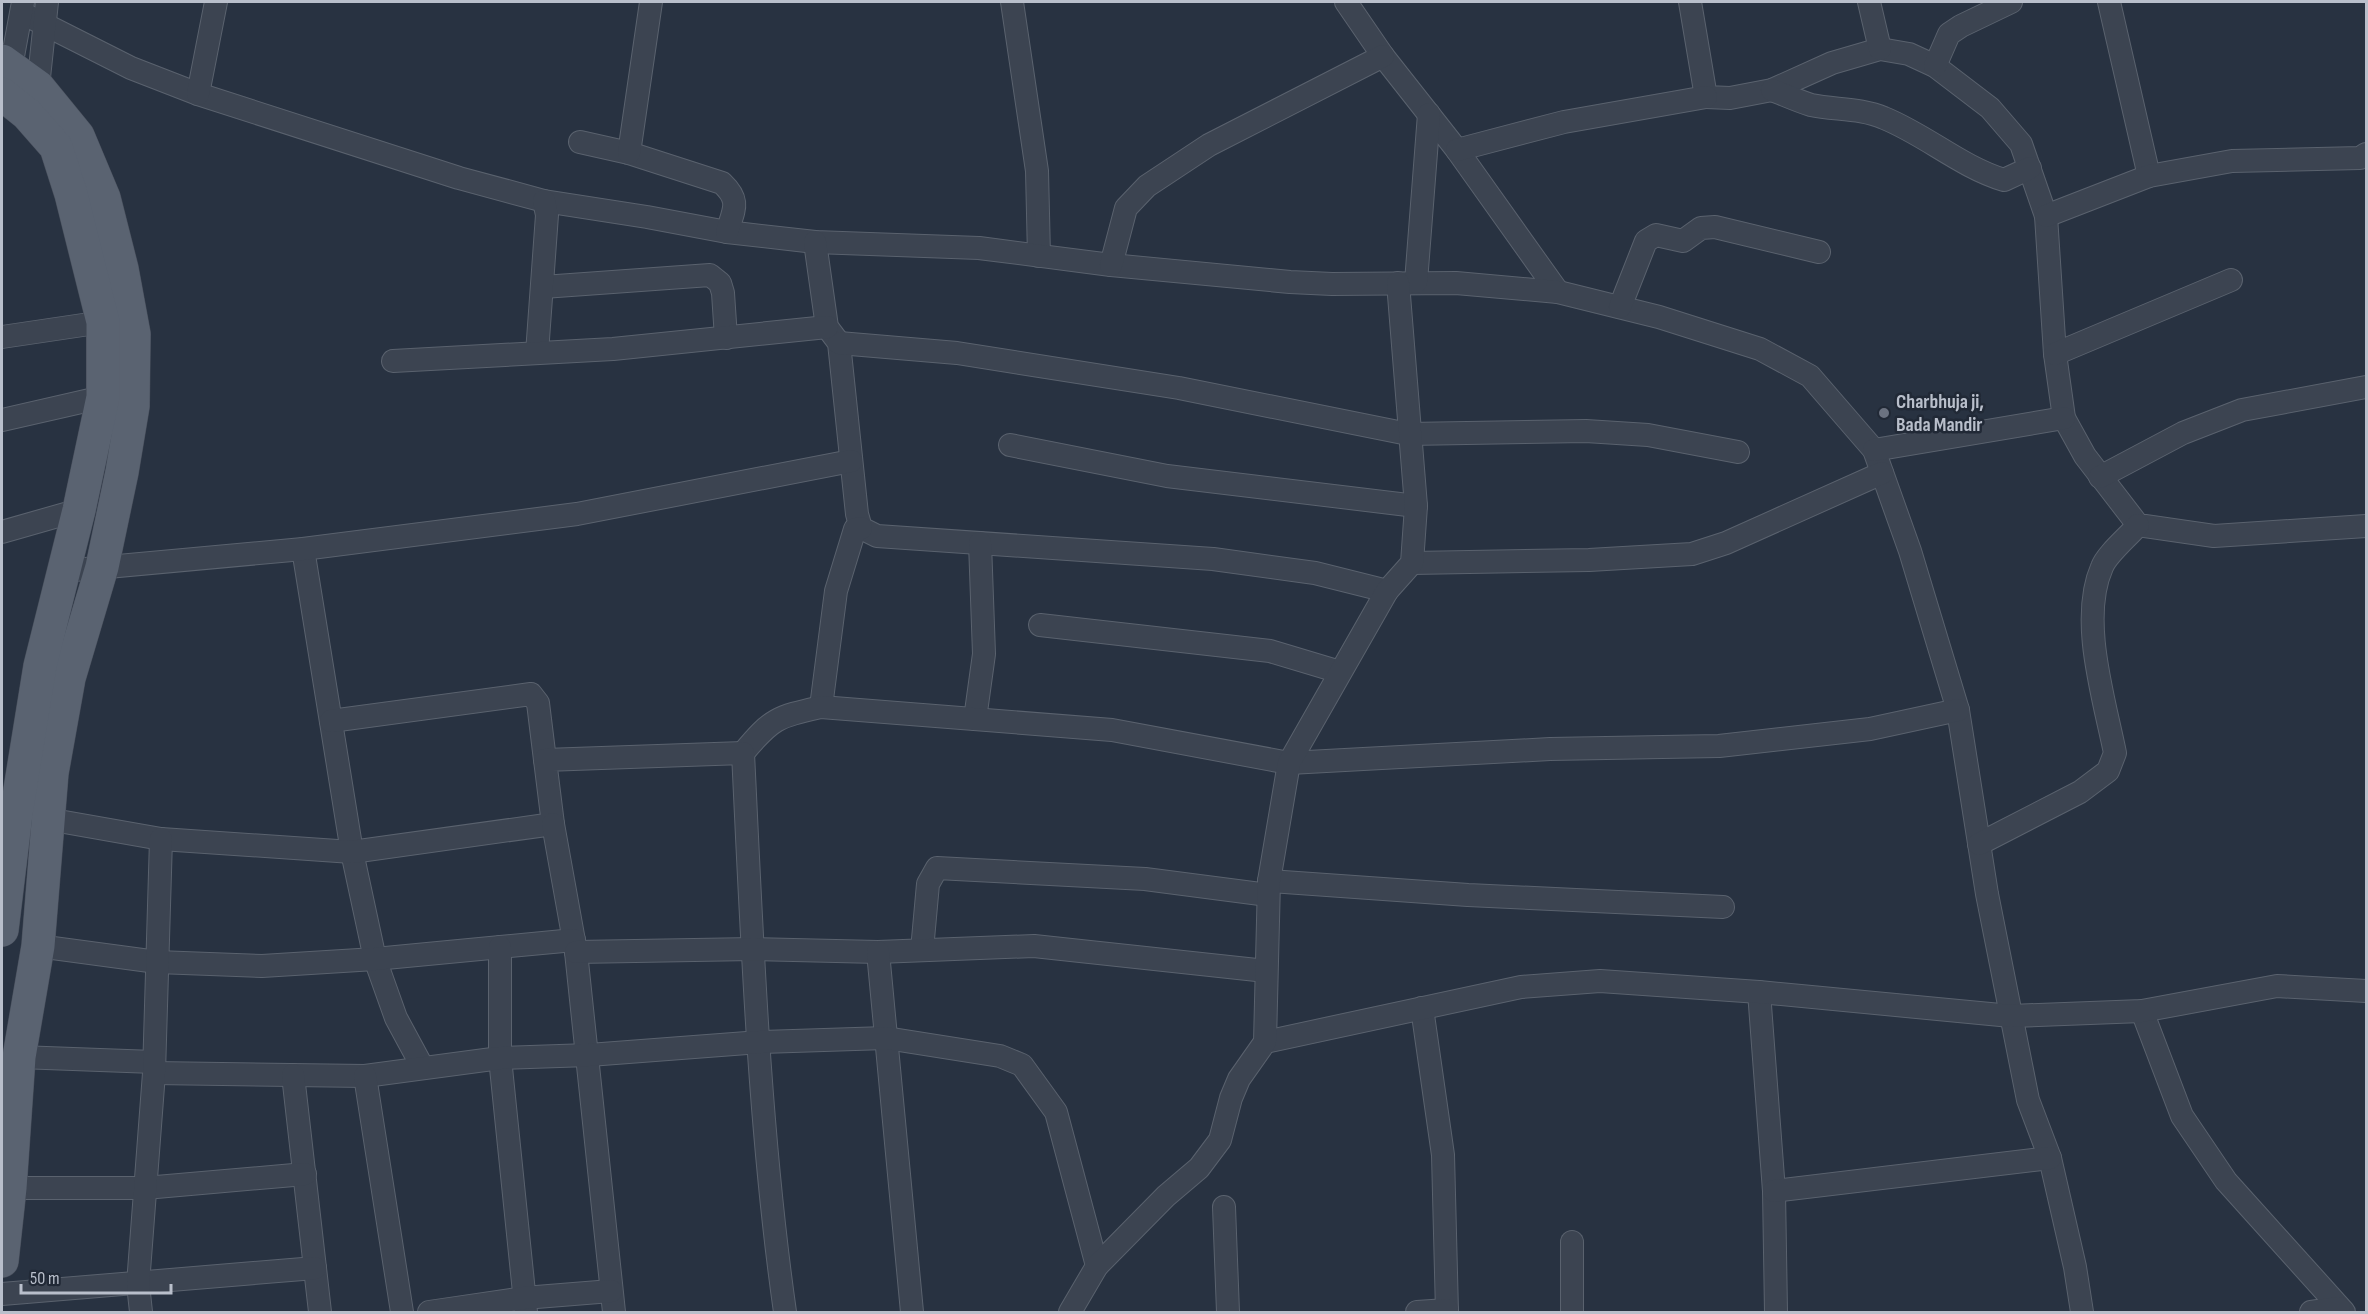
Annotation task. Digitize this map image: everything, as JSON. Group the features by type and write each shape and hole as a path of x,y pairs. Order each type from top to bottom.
{"main road":[{"path":"2,1261 10,1188 19,1057 38,946 52,773 69,678 102,567 122,472 133,406 134,334 123,269 104,198 78,136 4,76"},
{"path":"2,930 7,850 16,814 40,666 79,510 103,398 103,322 72,194 56,147 33,100"}],"street":[{"path":"33,100 47,2"},
{"path":"198,94 216,2"},
{"path":"629,153 651,2"},
{"path":"1012,2 1037,171 1039,256"},
{"path":"1346,2 1383,56 1456,150 1558,292"},
{"path":"1690,2 1706,97"},
{"path":"1869,2 1880,49"},
{"path":"1935,66 1949,34 2011,2"},
{"path":"2109,2 2149,176"},
{"path":"4,76 23,7 44,24 131,68 198,94 459,178 544,201 727,232 815,242 979,248 1111,265 1290,282 1407,283 1558,292 1620,307 1760,349 1810,376 1874,450 1910,551 1958,710 1979,844 2028,1100 2050,1158 2075,1267 2082,1312"},
{"path":"1456,150 1564,122 1706,97 1730,99 1772,90 1832,63 1880,49 1909,54 1935,66 1990,108 2021,144 2046,216 2055,354 2064,418 2085,456 2138,525 2214,536 2367,526"},
{"path":"1111,265 1126,208 1147,186 1209,145 1383,56"},
{"path":"1772,90 1811,105 1881,117 1900,125 1985,174 2004,180 2030,168"},
{"path":"1070,1312 1097,1266 1166,1196 1199,1168 1220,1140 1231,1098 1239,1079 1265,1041 1268,888 1289,763 1387,591 1412,563 1416,506 1408,434 1407,283 1429,114"},
{"path":"580,142 629,153 722,183 731,192 736,202 727,232"},
{"path":"2046,216 2149,176 2232,161 2360,158 2367,154"},
{"path":"537,353 547,214 544,201"},
{"path":"1620,307 1646,241 1656,235 1683,241 1701,228 1715,227 1819,252"},
{"path":"815,242 833,335 851,460 856,514 861,528"},
{"path":"543,286 710,275 720,283 723,293 726,338"},
{"path":"2055,354 2231,280"},
{"path":"2,337 103,322"},
{"path":"393,361 613,349 726,338 833,335 1179,388 1408,434 1586,431 1648,435 1738,452"},
{"path":"2100,477 2183,433 2242,410 2367,387"},
{"path":"2,420 103,398"},
{"path":"1874,450 2064,418"},
{"path":"1010,445 1167,476 1416,506"},
{"path":"64,571 303,549 577,514 851,460"},
{"path":"1412,563 1589,560 1692,554 1726,543 1882,473"},
{"path":"2,532 79,510"},
{"path":"1979,844 2080,792 2108,771 2115,753 2092,633 2093,596 2103,565 2138,525"},
{"path":"821,707 836,591 855,529 861,528 878,536 1213,559 1315,573 1387,591"},
{"path":"975,719 984,654 980,543"},
{"path":"303,549 352,852 375,959 396,1018 423,1068"},
{"path":"1040,625 1270,651 1340,672"},
{"path":"331,721 531,694 538,704 553,824 575,946 589,1055 613,1302 429,1312"},
{"path":"784,1312 774,1238 753,949 742,753 764,728 782,716 821,707 1112,730 1289,763 1550,749 1719,746 1870,729 1958,710"},
{"path":"545,760 742,753"},
{"path":"16,814 161,839 352,852 553,824"},
{"path":"141,1312 138,1284 154,1067 161,839"},
{"path":"922,950 928,884 937,868 1268,888 1723,907"},
{"path":"38,946 157,962 262,966 375,959 500,947 575,946 878,952 1034,946 1266,971"},
{"path":"500,947 500,1058 525,1305"},
{"path":"878,952 912,1312"},
{"path":"1265,1041 1521,987 1600,981 1759,992 2011,1016 2142,1011 2277,986 2367,991"},
{"path":"1759,992 1774,1191 1776,1312"},
{"path":"1417,1312 1447,1311 1443,1155 1422,1008"},
{"path":"2142,1011 2178,1107 2188,1126 2226,1181 2342,1310"},
{"path":"19,1057 293,1075 365,1076 500,1058 589,1055 760,1042 886,1038 1000,1056 1022,1065 1056,1113 1097,1266"},
{"path":"293,1075 320,1312"},
{"path":"365,1076 402,1312"},
{"path":"1774,1191 2050,1158"},
{"path":"10,1188 145,1188 305,1174"},
{"path":"1224,1207 1228,1312"},
{"path":"1572,1242 1572,1312"},
{"path":"2,1294 315,1268"},
{"path":"2311,1312 2342,1310"}],"place":[{"name":"Charbhuja ji, Bada Mandir","path":"1884,413"}]}
